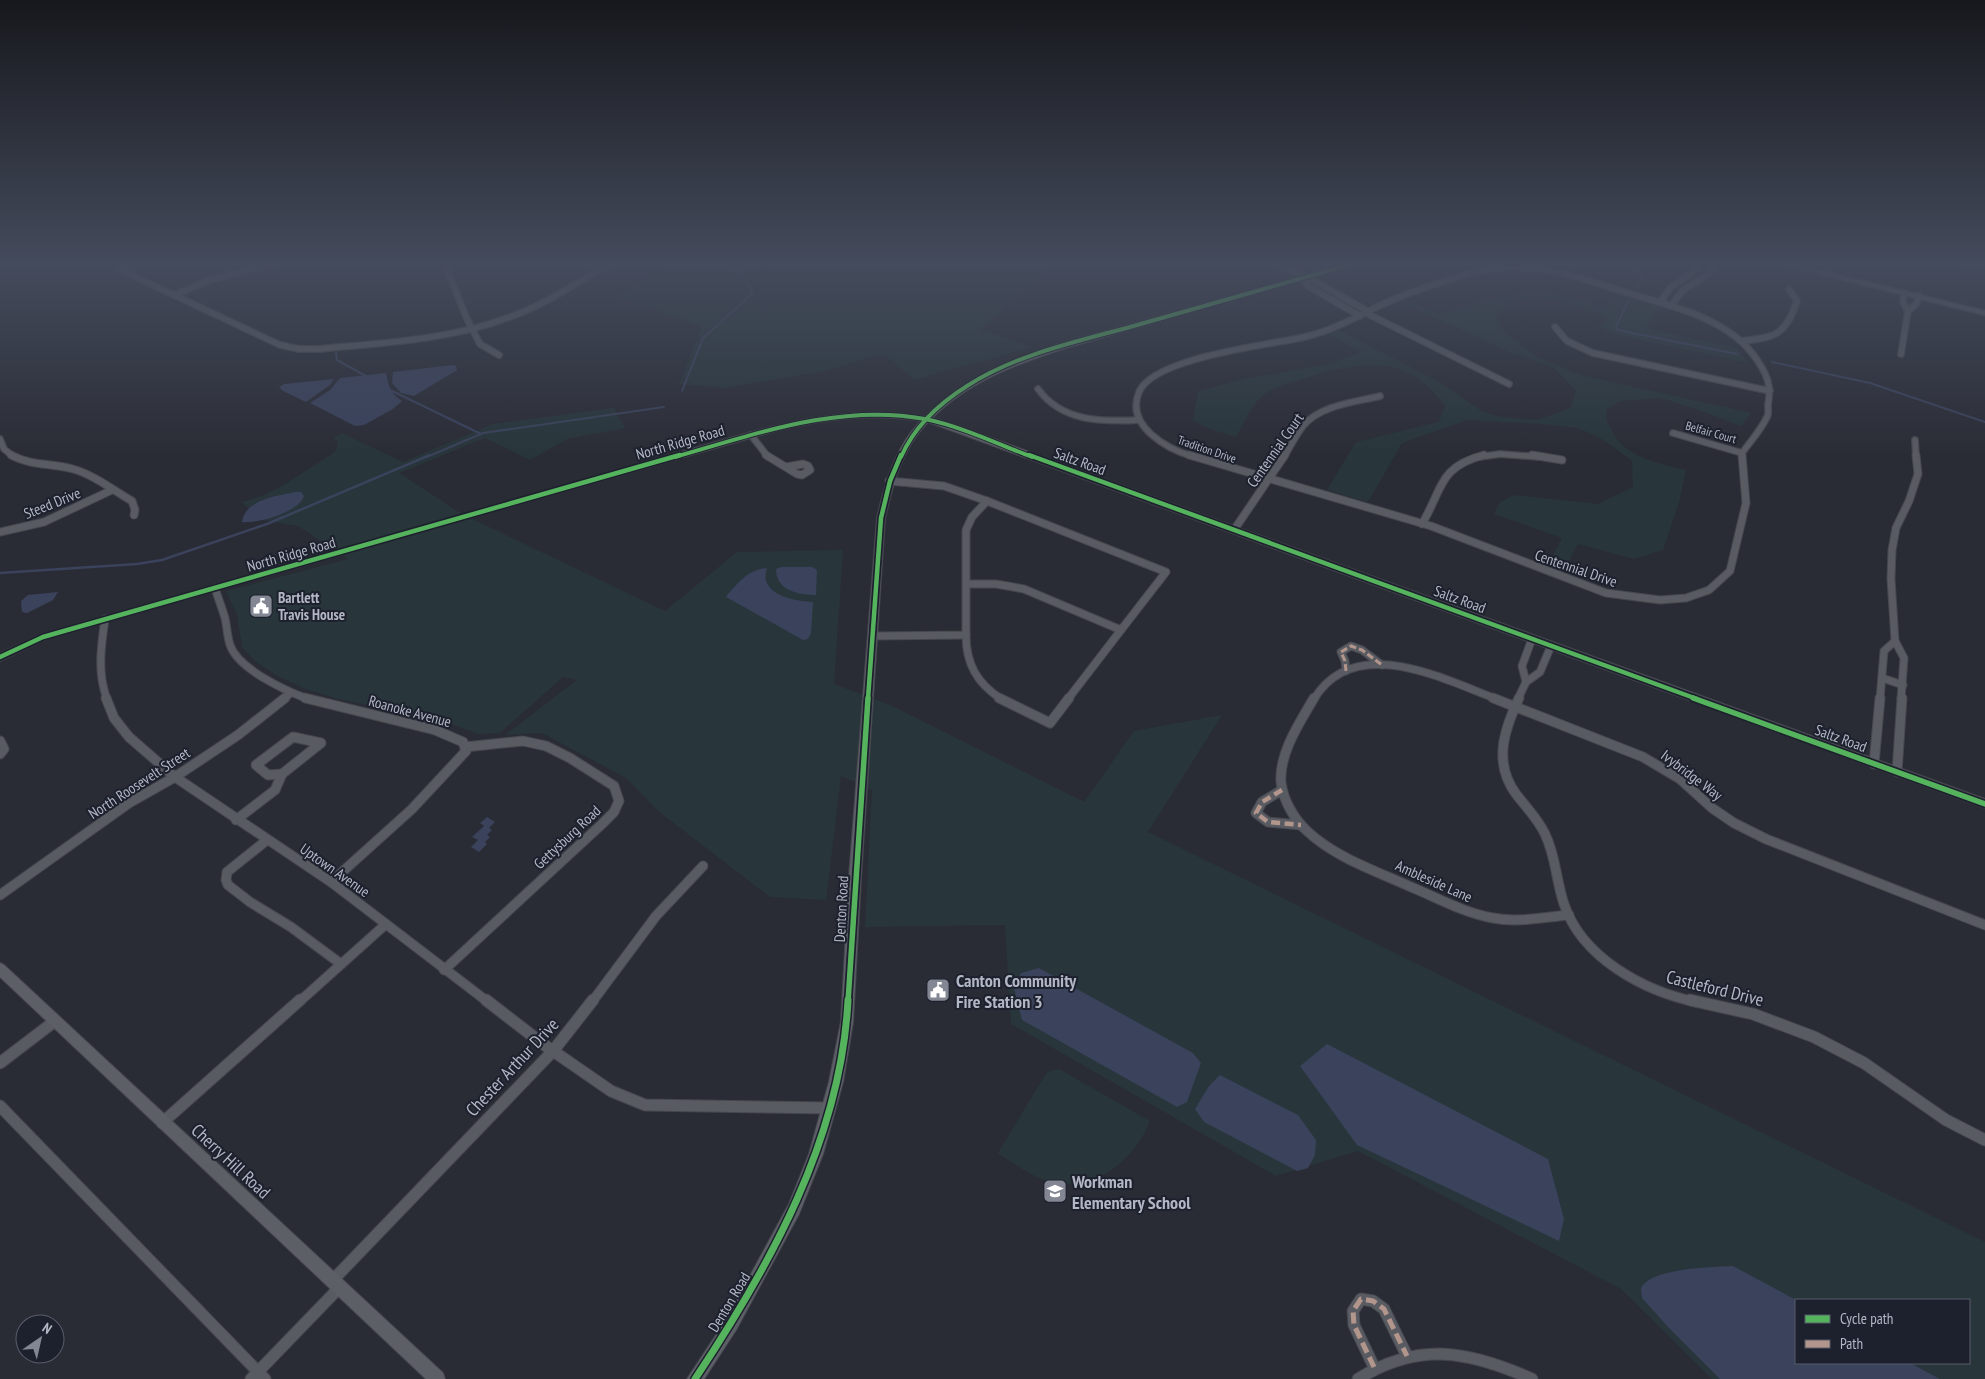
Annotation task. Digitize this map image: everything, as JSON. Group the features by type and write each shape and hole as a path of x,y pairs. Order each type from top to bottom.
{"street":[{"path":"240,326 280,345 293,348 315,349 444,335 482,326"},
{"path":"927,419 964,386 1030,357 1136,326"},
{"path":"1038,389 1051,406 1066,412 1101,420 1140,420 1135,403 1140,389 1148,379 1167,368 1205,356 1310,337 1338,326"},
{"path":"1395,326 1509,384"},
{"path":"1554,326 1567,341 1593,352 1770,391"},
{"path":"1720,326 1741,340 1761,366 1770,391 1768,416 1742,453"},
{"path":"1741,340 1771,336 1782,332 1788,326"},
{"path":"1902,354 1906,326"},
{"path":"472,329 480,344 499,355"},
{"name":"Centennial Court","path":"1234,530 1270,480 1304,425 1315,416 1329,409 1380,396"},
{"name":"North Ridge Road","path":"0,657 43,637 810,419 852,414 890,415 927,419"},
{"name":"Denton Road","path":"695,1379 731,1325 794,1209 816,1154 830,1108 847,1022 855,877 880,527 889,481 902,450 927,419"},
{"name":"Saltz Road","path":"927,419 1985,804"},
{"name":"Tradition Drive","path":"1140,420 1148,431 1172,448 1270,480"},
{"name":"Belfair Court","path":"1673,433 1742,453"},
{"path":"751,435 764,455 773,462 786,467"},
{"path":"0,439 2,447 11,456 23,461 74,469 132,501 135,510 134,515"},
{"path":"1897,772 1904,658 1895,641 1891,579 1892,550 1896,528 1909,501 1918,474 1915,440"},
{"path":"1422,524 1447,474 1458,465 1490,454 1510,453 1562,460"},
{"name":"Centennial Drive","path":"1270,480 1422,524 1606,593 1655,600 1686,598 1709,590 1730,572 1746,503 1742,453"},
{"path":"889,481 944,486 987,501 1166,572 1050,723 1000,699 984,687 969,664 966,635 966,530 972,517 987,501"},
{"name":"Steed Drive","path":"0,532 26,528 52,520 112,490"},
{"path":"967,584 996,584 1017,588 1121,630"},
{"name":"Roanoke Avenue","path":"215,588 225,619 230,646 238,658 254,672 291,693 320,704 370,713 435,730 463,742 465,747"},
{"name":"Uptown Avenue","path":"106,619 100,656 102,687 114,718 130,737 175,777 236,820 331,882 444,970 610,1091 645,1105 830,1108"},
{"path":"873,636 966,635"},
{"name":"Castleford Drive","path":"1526,682 1522,666 1532,639"},
{"path":"1874,764 1884,651 1895,641"},
{"path":"1301,825 1282,790 1284,756 1290,742 1322,688 1346,671 1346,661 1341,652 1344,648 1349,646 1363,650 1382,665"},
{"name":"Castleford Drive","path":"1551,646 1540,672 1526,682 1515,706 1500,750 1504,772 1511,787 1540,823 1549,841 1561,894 1569,915 1596,950 1617,968 1638,981 1673,996 1750,1013 1807,1034 1868,1066 1950,1123 1985,1140"},
{"name":"Ivybridge Way","path":"1346,671 1364,666 1382,665 1417,669 1630,751 1655,763 1680,779 1712,808 1734,823 1766,839 1985,925"},
{"path":"1882,678 1903,685"},
{"name":"North Roosevelt Street","path":"0,895 129,803 175,777 238,735 291,693"},
{"path":"236,820 275,790 282,774 321,743 293,738 256,765 268,775 282,774"},
{"path":"0,741 4,749 0,754"},
{"name":"Gettysburg Road","path":"444,970 602,824 614,812 619,801 614,786 557,752 536,743 511,742 465,747"},
{"path":"331,882 412,809 462,756 466,751 465,747"},
{"path":"1282,790 1259,803 1256,813 1268,822 1301,825"},
{"name":"Ambleside Lane","path":"1301,825 1323,844 1339,853 1469,912 1495,918 1520,919 1569,915"},
{"path":"267,840 227,872 226,880 228,885 250,902 291,927 341,964"},
{"name":"Chester Arthur Drive","path":"258,1376 336,1285 553,1051 578,1021 656,916 703,866"},
{"path":"162,1122 386,924"},
{"name":"Cherry Hill Road","path":"0,969 437,1379"},
{"path":"0,1063 55,1021"},
{"path":"0,1106 258,1376"},
{"path":"1374,1367 1354,1325 1353,1312 1361,1300 1373,1301 1384,1308 1407,1356"},
{"path":"1358,1379 1374,1367 1407,1356 1450,1354 1473,1357 1510,1368 1532,1379"}],"shaded area":[{"path":"700,326 983,326 980,329 1032,347 914,380 884,354 820,372 724,388 679,384 702,327"},
{"path":"1454,326 1501,326 1503,331 1537,357 1581,375 1751,413 1741,426 1661,398 1621,401 1607,409 1606,418 1609,425 1625,448 1644,458 1686,470 1679,502 1663,550 1634,559 1578,544 1562,574 1546,568 1562,538 1494,514 1500,502 1514,495 1598,504 1633,487 1632,461 1605,441 1579,428 1468,420 1402,443 1368,502 1327,490 1356,442 1439,422 1445,406 1430,389 1415,377 1400,369 1366,365 1348,367 1276,388 1261,397 1249,413 1236,437 1209,429 1193,420 1198,391 1243,379 1334,363 1360,352 1329,334 1339,330 1438,381 1480,410 1499,417 1538,420 1570,408 1576,391 1554,368 1500,348"},
{"path":"1599,326 1646,326 1645,328 1737,348 1748,363 1614,334"},
{"path":"614,408 625,428 568,439 530,460 485,438 399,473 462,514 665,611 737,552 843,550 834,684 890,705 1084,802 1134,731 1222,715 1148,832 1985,1242 1985,1379 1712,1379 1621,1289 1358,1151 1276,1176 1011,1024 1005,925 865,927 872,790 841,776 826,900 770,897 658,811 626,778 542,733 505,735 577,680 563,677 500,733 479,734 437,719 338,699 303,688 276,675 256,662 242,647 237,615 226,591 348,559 298,526 262,520 282,514 280,496 259,502 249,508 241,502 276,489 332,454 336,450 338,442 333,438 342,433 403,462 493,424"},
{"path":"1059,1069 1150,1121 1135,1148 1114,1168 1101,1176 1072,1184 1040,1179 998,1153 1047,1072"}],"water":[{"path":"456,366 457,370 414,396 401,393 392,383 393,372"},
{"path":"386,373 391,389 402,401 393,409 364,425 355,426 310,403 330,390 340,378"},
{"path":"334,379 330,385 306,402 283,391 279,387 284,384"},
{"path":"301,492 304,496 301,502 286,512 267,519 242,522 244,514 256,503"},
{"path":"781,567 812,567 817,570 816,595 796,593 784,587 777,576 776,569"},
{"path":"767,568 766,581 774,591 786,597 813,602 811,633 808,639 803,640 726,597 745,576"},
{"path":"58,592 53,600 27,613 22,612 21,601 28,595"},
{"path":"487,817 495,822 489,828 492,830 487,835 490,837 485,842 487,844 479,852 471,847 478,840 472,837 484,826 480,823"},
{"path":"1039,968 1193,1053 1201,1063 1187,1102 1177,1107 1022,1020 1014,988 1021,973"},
{"path":"1327,1044 1548,1159 1564,1219 1559,1241 1357,1145 1300,1066"},
{"path":"1220,1075 1298,1115 1316,1140 1315,1155 1308,1168 1297,1171 1204,1122 1195,1109 1209,1086"},
{"path":"1733,1266 1795,1299 1795,1364 1912,1364 1940,1379 1720,1379 1642,1298 1641,1288 1647,1281 1657,1276 1697,1268"}],"waterway":[{"path":"682,391 703,338 716,326"},
{"path":"1616,326 1617,330 1737,354"},
{"path":"336,352 337,360 366,376"},
{"path":"1772,362 1870,383 1985,422"},
{"path":"388,389 481,434"},
{"path":"481,434 664,407"},
{"path":"427,457 481,434"},
{"path":"0,573 137,564 162,560 267,524 430,455"}],"marked path":[{"path":"1346,671 1345,661 1341,652 1351,646 1362,650 1382,665"},
{"path":"1282,790 1262,802 1256,813 1268,822 1301,825"},
{"path":"1374,1367 1354,1325 1353,1311 1361,1299 1373,1301 1384,1309 1407,1356"}],"cycle path":[{"path":"695,1379 731,1325 794,1209 816,1154 836,1082 847,1022 855,877 881,518 890,481 903,450 921,425 943,403 968,385 997,370 1029,357 1132,326"},
{"path":"0,657 43,637 751,435 837,416 880,414 925,419 955,428 1985,804"}],"place":[{"name":"Bartlett Travis House","path":"261,606"},
{"name":"Canton Community Fire Station 3","path":"938,990"},
{"name":"Workman Elementary School","path":"1055,1191"}]}
